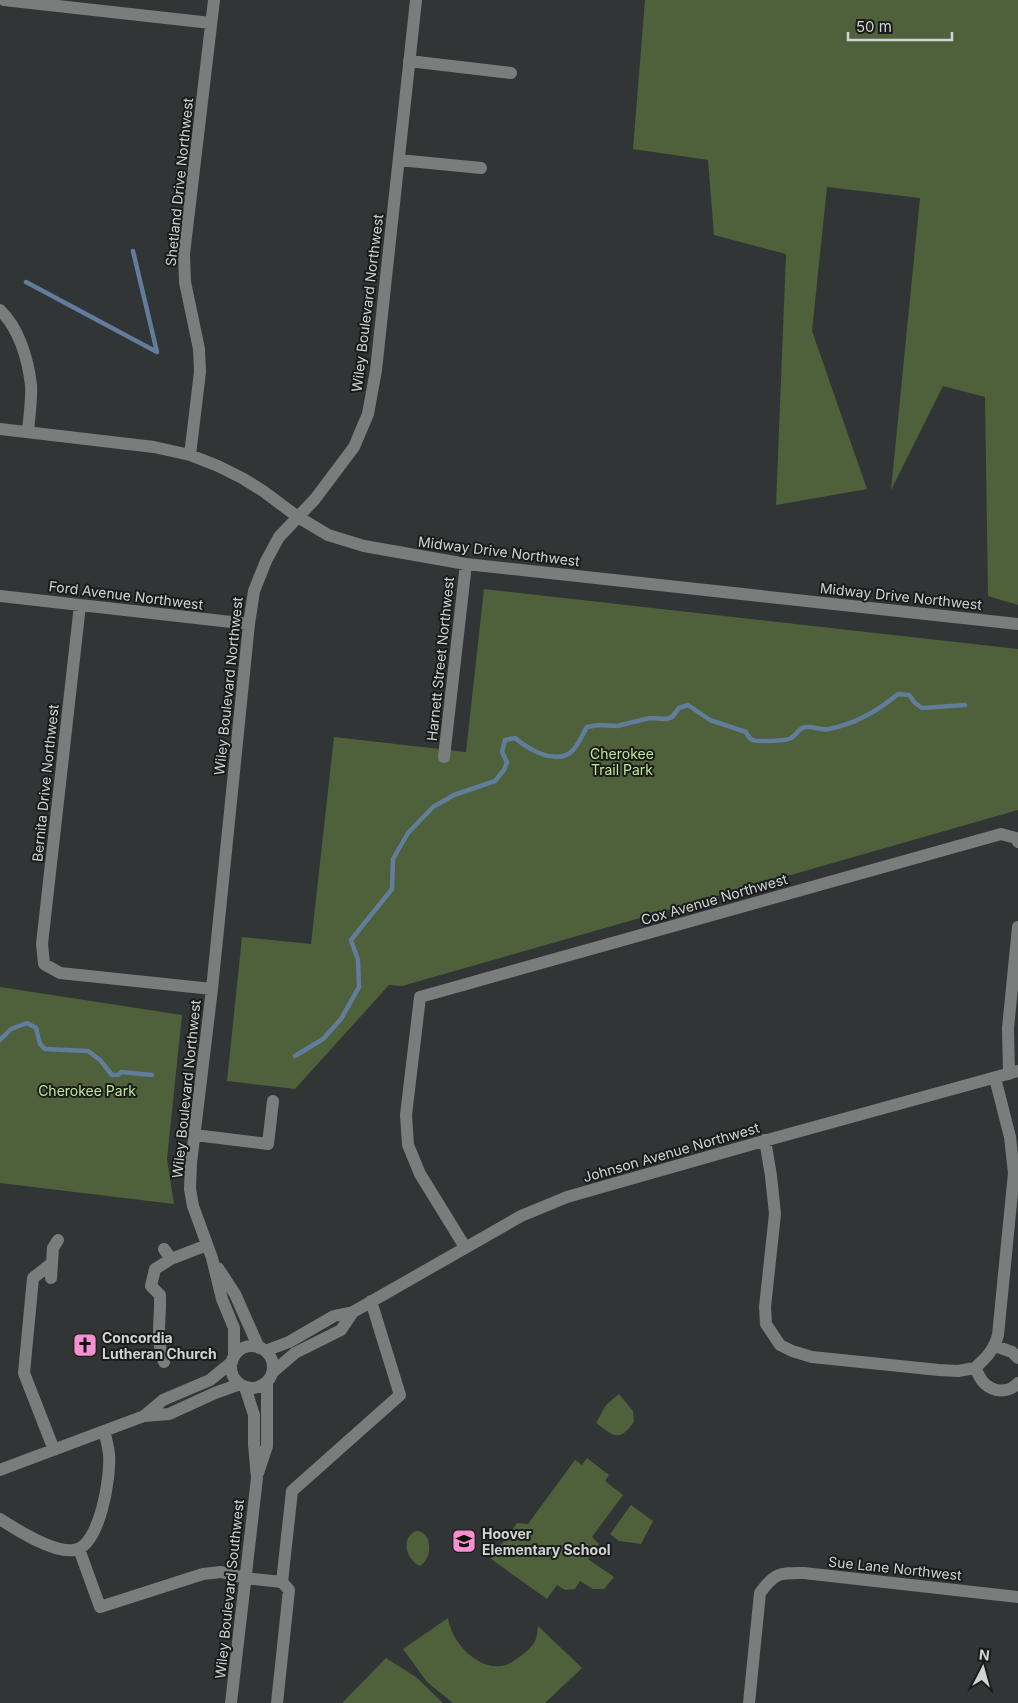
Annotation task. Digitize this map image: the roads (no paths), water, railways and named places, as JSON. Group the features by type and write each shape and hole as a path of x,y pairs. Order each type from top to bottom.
{"street":[{"path":"4,0 211,23"},
{"name":"Shetland Drive Northwest","path":"190,455 200,372 199,349 185,282 184,254 214,0"},
{"name":"Wiley Boulevard Northwest","path":"262,1349 235,1294 206,1245 193,1206 190,1189 249,624 254,590 266,561 280,537 315,500 354,447 368,414 376,370 416,0"},
{"path":"409,61 511,73"},
{"path":"398,160 481,168"},
{"path":"0,310 18,337 25,358 31,386 28,432"},
{"name":"Midway Drive Northwest","path":"0,429 154,447 190,455 218,466 263,490 298,517 328,535 364,546 466,564 1018,624"},
{"name":"Harnett Street Northwest","path":"444,757 466,564"},
{"name":"Ford Avenue Northwest","path":"0,596 249,624"},
{"name":"Bernita Drive Northwest","path":"80,605 42,944 44,964 60,973 212,989"},
{"name":"Cox Avenue Northwest","path":"465,1247 420,1174 408,1145 406,1115 420,998 1001,834 1017,840"},
{"path":"1014,1072 1008,1028 1018,926"},
{"name":"Johnson Avenue Northwest","path":"262,1349 289,1342 334,1316 353,1312 521,1216 567,1197 765,1140 1014,1072"},
{"path":"765,1140 775,1214 765,1315 766,1324 780,1345 812,1357 939,1370 958,1371 975,1368 989,1355 995,1346 998,1335 1014,1173 1010,1137 995,1078"},
{"path":"195,1135 268,1144 272,1101"},
{"path":"51,1278 53,1248 58,1240"},
{"path":"164,1362 158,1339 160,1295 151,1286 155,1269 168,1254 206,1245"},
{"name":"Wiley Boulevard Northwest","path":"212,1258 222,1299 234,1328 233,1360"},
{"path":"52,1262 33,1278 24,1373 54,1450"},
{"path":"282,1582 292,1491 400,1395 371,1301"},
{"name":"Johnson Avenue Northwest","path":"270,1377 295,1352 341,1330 353,1312"},
{"path":"995,1346 1012,1352 1018,1358"},
{"path":"0,1470 144,1416 169,1414 215,1392 242,1385 256,1388 270,1377 272,1361 262,1349 255,1347 243,1349 210,1380 163,1400 144,1416"},
{"path":"233,1360 233,1374 242,1385"},
{"path":"975,1368 982,1382 991,1388 1003,1391 1013,1388 1018,1383"},
{"name":"Wiley Boulevard Southwest","path":"231,1703 257,1478 267,1446 270,1377"},
{"name":"Wiley Boulevard Southwest","path":"242,1385 254,1414 257,1478"},
{"path":"0,1519 48,1546 63,1550 79,1549 86,1544 105,1501 109,1455 104,1431"},
{"path":"79,1549 100,1608 202,1574 221,1572 245,1578 282,1582 289,1590 277,1703"},
{"name":"Sue Lane Northwest","path":"749,1703 760,1593 770,1580 782,1573 804,1573 1018,1597"}],"waterway":[{"path":"133,251 157,352"},
{"path":"26,282 157,352"},
{"path":"295,1056 323,1039 341,1019 359,987 358,960 351,940 392,889 393,859 408,833 433,807 454,795 495,781 504,770 507,762 502,752 505,740 515,738 541,754 556,757 563,756 575,748 587,727 599,725 617,726 650,718 666,719 672,717 679,708 688,705 710,720 746,732 752,740 756,741 789,739 803,728 826,729 848,724 883,706 898,694 909,695 922,708 965,705"},
{"path":"0,1040 11,1029 27,1023 36,1028 40,1044 45,1049 88,1051 100,1060 112,1075 118,1075 121,1072 152,1075"}],"place":[{"name":"Concordia Lutheran Church","path":"85,1345"},
{"name":"Hoover Elementary School","path":"464,1541"}],"park label":[{"name":"Cherokee Trail Park","path":"622,762"},
{"name":"Cherokee Park","path":"87,1090"}]}
